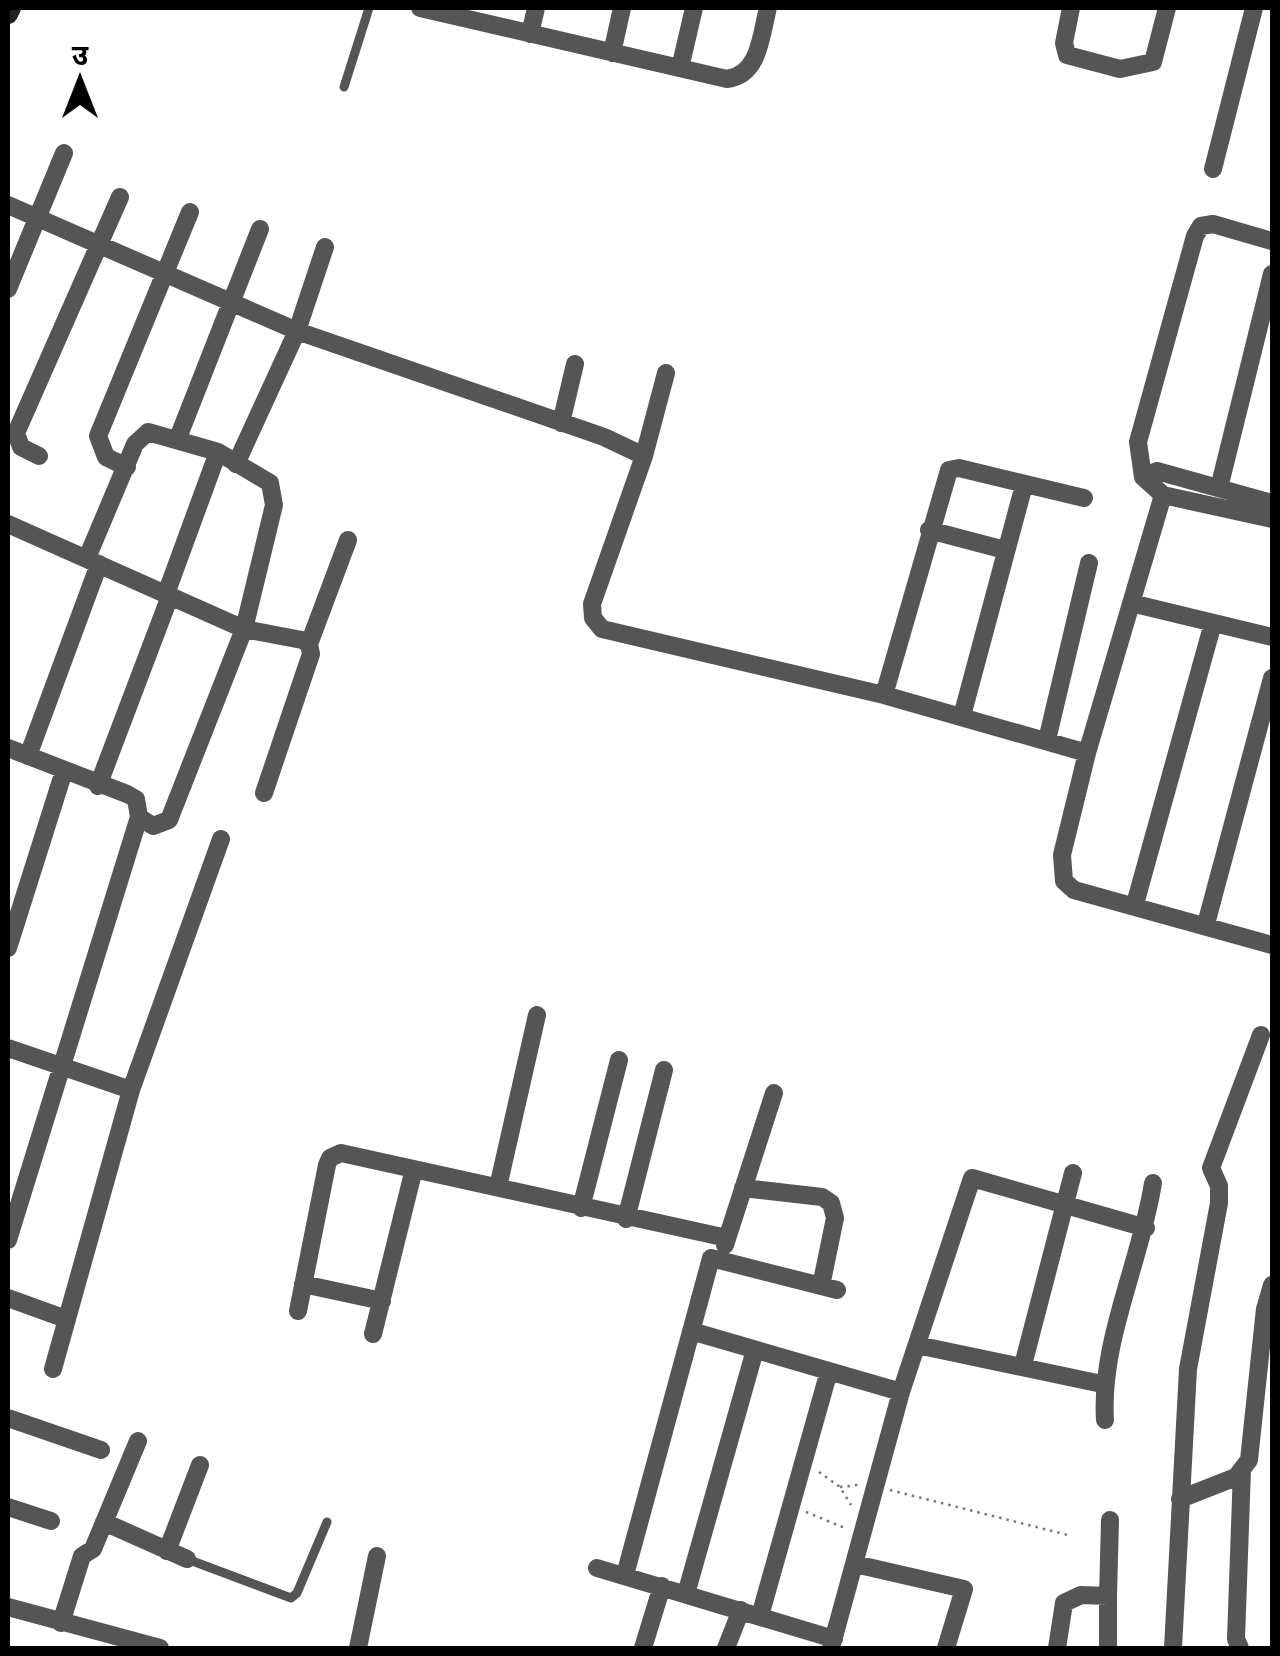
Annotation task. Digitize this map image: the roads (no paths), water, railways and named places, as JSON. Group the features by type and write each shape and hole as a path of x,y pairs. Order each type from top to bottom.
{"street":[{"path":"420,8 451,11 530,34 737,78 753,64 766,14 747,8"},
{"path":"530,34 536,8"},
{"path":"612,53 622,8"},
{"path":"680,68 694,8"},
{"path":"1071,8 1064,43 1067,55 1120,69 1153,62 1167,8"},
{"path":"1213,169 1254,8"},
{"path":"8,289 64,153"},
{"path":"40,456 21,447 16,434 102,246 120,197"},
{"path":"8,204 167,277 298,331 562,423 644,456"},
{"path":"126,467 106,457 98,436 167,277 190,212"},
{"path":"1272,241 1213,224 1201,226 1138,442 1146,478 1163,495 1272,519"},
{"path":"178,438 260,228"},
{"path":"236,464 298,331 325,247"},
{"path":"1219,488 1272,274"},
{"path":"562,423 574,364"},
{"path":"666,373 644,456 592,604 593,618 602,629 884,695 1088,753"},
{"path":"28,756 92,561 136,444 148,432 218,452 268,480 274,505 244,629 170,820 153,826 139,816"},
{"path":"98,786 218,452"},
{"path":"884,695 949,470 959,468 1084,498"},
{"path":"1146,478 1219,488 1272,503"},
{"path":"962,716 1024,484"},
{"path":"1163,495 1088,753 1062,856 1064,881 1074,890 1272,944"},
{"path":"8,524 244,629 309,644"},
{"path":"929,530 1005,550"},
{"path":"264,793 308,663 309,644 348,540"},
{"path":"1047,740 1089,563"},
{"path":"1131,603 1272,637"},
{"path":"1135,904 1212,623"},
{"path":"1206,924 1272,678"},
{"path":"8,748 136,799 139,816 8,1240"},
{"path":"8,948 64,771"},
{"path":"53,1369 131,1090 221,839"},
{"path":"498,1188 537,1014"},
{"path":"1173,1648 1188,1369 1220,1186 1212,1168 1261,1035"},
{"path":"8,1048 131,1090"},
{"path":"581,1208 620,1060"},
{"path":"626,1219 664,1070"},
{"path":"722,1261 774,1094"},
{"path":"298,1311 330,1158 341,1154 727,1238"},
{"path":"373,1334 414,1169"},
{"path":"1023,1365 1074,1173"},
{"path":"597,1568 760,1616 833,1644 901,1392 972,1178 1146,1228"},
{"path":"1105,1420 1102,1384 1146,1228 1153,1183"},
{"path":"625,1575 710,1258 829,1288 836,1218 831,1203 822,1197 743,1188"},
{"path":"304,1284 382,1301"},
{"path":"1240,1648 1236,1639 1242,1470 1251,1448 1265,1308 1272,1285"},
{"path":"8,1298 66,1319"},
{"path":"691,1331 901,1392"},
{"path":"917,1345 1102,1384"},
{"path":"686,1594 755,1350"},
{"path":"760,1616 828,1371"},
{"path":"8,1418 100,1450"},
{"path":"61,1623 82,1556 93,1549 138,1441"},
{"path":"167,1551 200,1464"},
{"path":"1180,1499 1230,1480 1242,1470"},
{"path":"8,1507 52,1522"},
{"path":"1108,1648 1110,1520"},
{"path":"104,1522 187,1560"},
{"path":"358,1648 377,1556"},
{"path":"855,1564 964,1589 946,1648"},
{"path":"643,1648 662,1586"},
{"path":"1057,1648 1064,1603 1081,1595 1108,1596"},
{"path":"8,1608 153,1647"},
{"path":"726,1648 741,1610"}],"lane":[{"path":"344,87 369,8"},
{"path":"187,1560 291,1598 327,1522"}]}
